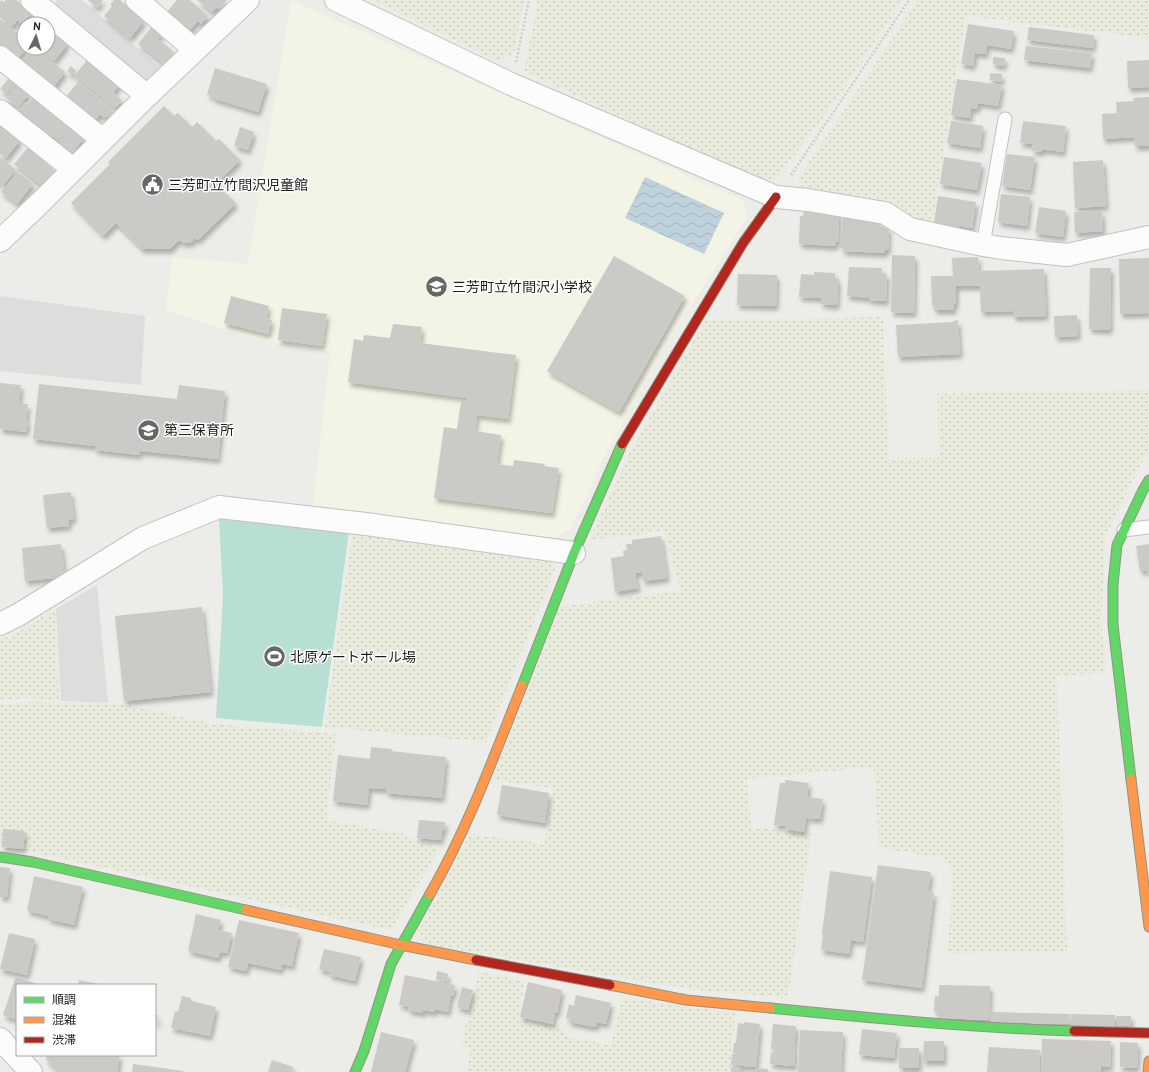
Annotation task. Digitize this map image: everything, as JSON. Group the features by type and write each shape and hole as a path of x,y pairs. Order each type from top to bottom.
{"street":[{"path":"32,0 147,96"},
{"path":"137,0 195,50"},
{"path":"2,234 73,169 247,0"},
{"path":"336,0 511,84 776,197 808,200 885,213 910,229 1001,248 1067,255 1149,237"},
{"path":"0,57 103,140"},
{"path":"0,111 73,169"},
{"path":"355,1072 364,1051 391,964 440,875 476,802 574,553 624,440 743,243 776,197"},
{"path":"1149,480 1117,545 1113,584 1113,625 1149,927"},
{"path":"0,624 18,615 143,538 219,507 366,524 574,553"},
{"path":"0,857 33,862 401,945 686,1000 918,1022 1037,1030 1149,1033"},
{"path":"0,1039 31,1072"},
{"path":"1148,1072 1149,1061"}],"lane":[{"path":"983,245 1004,119"},
{"path":"1124,530 1149,527"}],"path":[{"path":"511,84 530,0"},
{"path":"776,197 909,0"}],"shaded area":[{"path":"58,0 82,0 162,69 149,80 139,80 52,7"},
{"name":"三芳町立竹間沢小学校","path":"291,0 742,200 748,216 674,333 607,451 571,528 555,538 313,505 330,352 253,339 166,310 172,257 248,264"},
{"path":"374,0 524,0 514,52 499,62"},
{"path":"538,0 903,0 834,103 776,179 757,181 524,71"},
{"path":"918,0 1149,0 1149,38 966,16 932,224 911,220 887,200 803,190 798,179"},
{"path":"0,296 145,316 141,385 0,371"},
{"path":"883,317 888,459 939,458 938,394 1149,390 1149,451 1142,461 1105,537 1101,622 1105,673 1057,676 1067,951 948,954 952,878 950,865 944,858 879,848 874,767 747,779 751,827 811,834 788,998 690,989 424,944 417,932 470,834 545,844 553,788 492,780 559,607 680,591 665,531 590,540 629,454 705,321"},
{"path":"352,534 552,559 555,569 486,742 325,727"},
{"path":"97,585 108,703 61,701 56,609"},
{"path":"55,609 59,700 31,698 0,700 0,639 15,634"},
{"path":"34,702 124,705 214,724 336,734 326,820 402,834 439,849 391,930 28,851 0,848 0,704"},
{"path":"479,972 525,981 518,1019 564,1028 563,1036 611,1045 623,998 735,1013 730,1072 467,1072 471,1048 461,1045"}],"green space":[{"name":"北原ゲートボール場","path":"219,517 349,532 322,727 216,718 223,596"}],"water":[{"path":"645,177 724,213 704,254 625,218"}],"building":[{"path":"2,0 4,2 6,0 16,0 32,12 29,16 16,16 16,21 12,27 0,17 0,2"},
{"path":"88,0 103,0 97,8"},
{"path":"114,0 120,0 144,21 130,38 104,16 112,6 110,5"},
{"path":"177,0 190,0 208,16 201,24 198,21 188,32 166,13"},
{"path":"197,0 227,0 220,9 217,7 212,12"},
{"path":"0,19 16,32 16,56 20,56 18,58 0,47"},
{"path":"968,24 1014,31 1011,49 987,45 986,54 975,53 973,66 961,64"},
{"path":"152,26 162,34 158,39 174,52 164,64 138,44"},
{"path":"1029,27 1094,35 1093,48 1027,40"},
{"path":"56,31 68,41 65,44 67,45 54,61 48,56 56,56"},
{"path":"1026,46 1092,53 1090,68 1024,60"},
{"path":"26,56 45,56 65,72 53,88 22,61"},
{"path":"993,57 1005,58 1004,66 993,64"},
{"path":"89,58 120,84 113,93 122,100 115,108 74,76"},
{"path":"1149,60 1149,87 1128,88 1127,61"},
{"path":"71,66 76,71 72,75 67,71"},
{"path":"215,68 267,84 258,112 212,98 213,96 207,95"},
{"path":"990,73 1002,74 1001,82 990,80"},
{"path":"11,76 18,82 7,94 0,89"},
{"path":"957,79 1002,85 998,106 978,103 977,109 971,108 970,118 951,115"},
{"path":"78,82 114,111 109,118 107,116 105,118 100,114 94,122 65,98"},
{"path":"17,84 29,94 18,107 6,98"},
{"path":"33,97 70,127 59,141 53,136 49,140 16,113 25,102 28,104"},
{"path":"1149,97 1149,146 1135,146 1134,137 1103,139 1102,114 1117,113 1116,102 1134,101 1133,98"},
{"path":"164,106 174,116 178,113 192,127 197,122 216,141 219,139 240,160 216,184 236,203 198,240 195,238 192,242 186,243 179,240 170,249 142,249 116,223 103,236 71,203 110,164 108,162"},
{"path":"951,121 983,126 980,148 947,143"},
{"path":"1023,121 1066,126 1063,152 1042,149 1042,152 1032,151 1033,144 1020,143"},
{"path":"0,123 20,140 6,158 0,154"},
{"path":"240,127 254,132 248,150 234,146"},
{"path":"70,128 84,138 73,152 60,141"},
{"path":"29,146 47,161 45,163 55,171 42,186 14,164"},
{"path":"1007,154 1035,157 1030,190 1002,186"},
{"path":"0,157 16,170 0,189"},
{"path":"944,157 982,163 977,190 940,184"},
{"path":"1103,160 1106,206 1075,208 1073,162"},
{"path":"18,172 33,184 17,204 1,192"},
{"path":"1001,194 1030,197 1027,226 998,222"},
{"path":"938,196 976,202 972,228 956,226 956,228 946,226 946,224 934,223"},
{"path":"1039,207 1066,211 1063,237 1035,233"},
{"path":"804,211 839,212 838,242 836,242 835,246 799,244 800,216 803,216"},
{"path":"1102,211 1103,231 1075,233 1074,212"},
{"path":"842,216 863,217 863,221 881,221 880,228 889,228 888,250 885,250 885,253 843,251 843,248 841,248"},
{"path":"892,255 915,256 914,313 891,312"},
{"path":"614,256 685,296 619,412 547,371"},
{"path":"978,257 979,271 1044,269 1046,316 1013,317 1013,311 981,312 980,286 956,286 956,304 954,304 954,310 934,310 934,305 932,305 931,276 953,276 952,258"},
{"path":"1149,258 1149,313 1120,314 1119,259"},
{"path":"849,267 882,268 881,274 887,274 886,301 847,296"},
{"path":"1090,268 1111,268 1110,330 1089,329"},
{"path":"814,272 835,273 835,278 838,279 837,305 821,304 821,298 799,297 801,274 814,275"},
{"path":"738,274 777,275 776,306 737,305"},
{"path":"231,296 269,306 266,318 272,320 268,334 224,323"},
{"path":"282,308 327,314 322,346 278,340"},
{"path":"1077,315 1078,336 1055,337 1054,316"},
{"path":"958,320 960,354 898,357 896,325 953,322"},
{"path":"393,324 422,327 420,343 516,355 508,419 477,415 475,431 501,435 497,464 513,466 514,460 545,464 544,466 559,468 552,513 434,498 444,427 457,429 461,402 467,402 468,398 348,382 354,339 363,341 364,335 390,338"},
{"path":"0,383 21,385 19,404 28,404 26,421 28,422 26,432 0,429"},
{"path":"39,384 177,399 179,385 225,391 218,459 140,451 139,455 95,450 95,446 33,439"},
{"path":"71,492 74,519 69,520 69,526 47,528 43,495"},
{"path":"661,536 667,578 643,581 642,573 635,573 638,588 615,592 611,558 624,556 623,551 627,550 626,544 632,544 632,540"},
{"path":"61,544 65,577 25,581 22,548"},
{"path":"1149,544 1148,574 1147,570 1140,571 1136,546"},
{"path":"202,607 211,692 124,701 115,616"},
{"path":"371,747 392,749 391,751 446,757 442,798 386,793 387,789 369,788 367,805 333,801 338,755 370,759"},
{"path":"785,780 809,783 807,797 823,799 820,819 807,818 808,806 804,832 785,829 786,826 774,825 780,783 785,783"},
{"path":"502,785 549,793 545,823 497,815"},
{"path":"419,820 445,822 441,840 417,838"},
{"path":"3,829 25,831 23,849 2,847"},
{"path":"878,865 931,872 928,892 934,893 922,988 862,980"},
{"path":"0,867 10,868 7,897 0,897"},
{"path":"830,871 872,877 863,942 851,940 849,954 821,950"},
{"path":"34,876 83,887 74,925 48,919 49,916 27,911"},
{"path":"196,914 221,920 218,930 232,933 227,953 220,952 218,958 188,951"},
{"path":"239,920 299,933 292,966 282,964 281,970 248,963 246,971 228,967"},
{"path":"9,933 35,939 27,975 0,969"},
{"path":"324,949 361,957 355,981 329,975 330,972 319,969"},
{"path":"437,971 448,974 447,982 436,980"},
{"path":"405,975 455,985 453,996 451,995 448,1012 435,1009 435,1012 423,1010 423,1013 408,1010 409,1007 399,1005"},
{"path":"16,976 36,984 16,984 16,1020 3,1015"},
{"path":"79,980 99,984 78,984"},
{"path":"528,982 562,990 553,1024 520,1017"},
{"path":"939,985 990,986 989,1020 938,1018 938,1011 934,1012 935,996 939,996"},
{"path":"462,987 473,990 468,1010 457,1007"},
{"path":"576,995 611,1003 606,1024 597,1022 596,1027 569,1022 570,1019 566,1018 569,1004 574,1006"},
{"path":"182,996 191,998 191,1001 216,1007 210,1036 171,1028 175,1011 178,1012"},
{"path":"990,1012 1070,1014 1069,1024 990,1022"},
{"path":"1071,1014 1115,1015 1115,1027 1070,1026"},
{"path":"156,1015 158,1015 156,1026"},
{"path":"1116,1016 1131,1016 1131,1026 1116,1026"},
{"path":"744,1022 760,1024 756,1067 731,1065 732,1054 736,1053 733,1053 734,1043 736,1043 738,1023 744,1024"},
{"path":"773,1024 796,1026 794,1066 770,1064 771,1053 774,1053 775,1050 771,1049"},
{"path":"862,1029 897,1033 894,1058 859,1055"},
{"path":"800,1030 843,1032 841,1072 798,1072"},
{"path":"381,1032 414,1040 405,1072 371,1072"},
{"path":"1042,1039 1111,1041 1110,1067 1101,1067 1101,1072 1041,1072"},
{"path":"924,1041 944,1041 944,1061 923,1061"},
{"path":"1120,1042 1138,1043 1137,1068 1120,1067"},
{"path":"989,1047 1040,1050 1039,1072 987,1072"},
{"path":"899,1048 919,1048 919,1068 899,1068"},
{"path":"47,1056 120,1056 117,1072 59,1072 46,1059"},
{"path":"272,1060 293,1067 292,1072 268,1072"},
{"path":"133,1064 183,1071 183,1072 132,1072"},
{"path":"731,1067 741,1067 741,1072 731,1072"},
{"path":"755,1068 768,1069 768,1072 755,1072"}],"traffic: fast":[{"path":"522,686 574,553 622,444"},
{"path":"1131,779 1113,625 1113,584 1117,545 1149,480"},
{"path":"0,857 33,862 246,910"},
{"path":"355,1072 364,1051 391,964 430,894"},
{"path":"770,1008 960,1025 1074,1031"}],"traffic: slow":[{"path":"430,894 444,869 468,818 491,765 522,686"},
{"path":"1131,779 1149,927"},
{"path":"246,910 401,945 476,960"},
{"path":"610,985 686,1000 770,1008"},
{"path":"1148,1072 1149,1061"}],"traffic: jam":[{"path":"622,444 743,243 776,197"},
{"path":"476,960 610,985"},
{"path":"1074,1031 1149,1033"}],"place":[{"name":"三芳町立竹間沢児童館","path":"153,185"},
{"name":"三芳町立竹間沢小学校","path":"436,287"},
{"name":"第三保育所","path":"149,430"},
{"name":"北原ゲートボール場","path":"275,657"}]}
